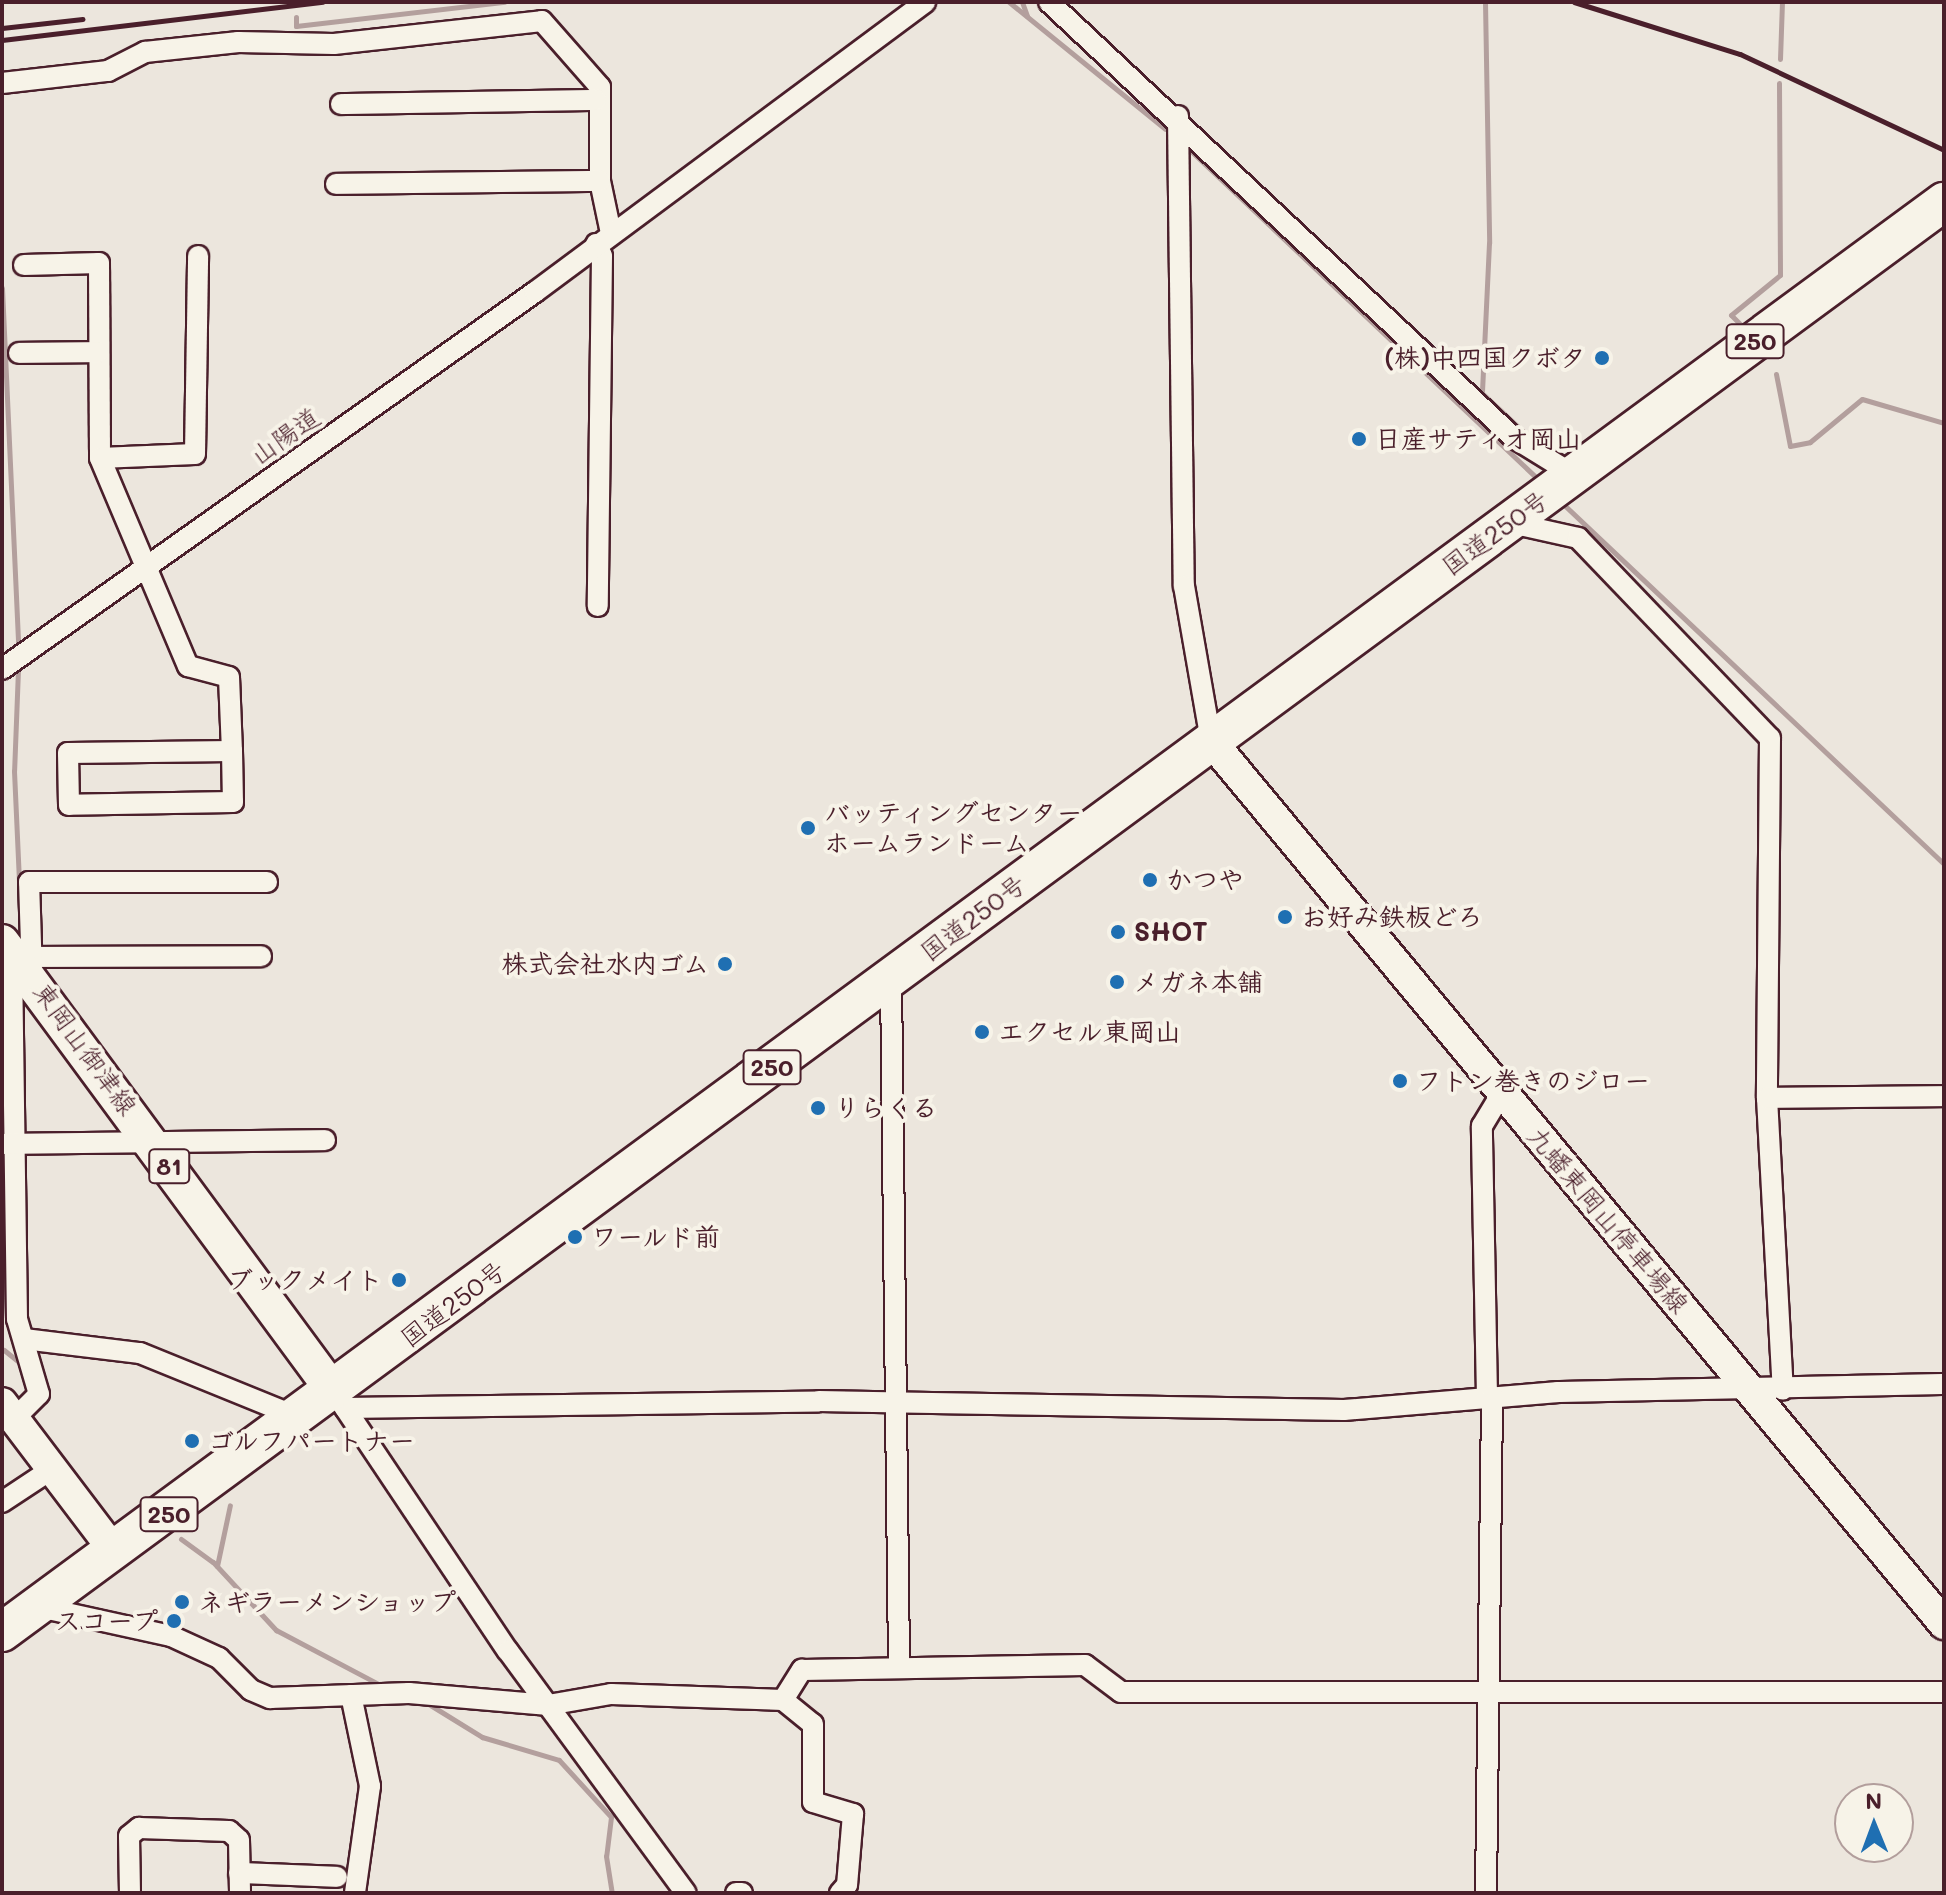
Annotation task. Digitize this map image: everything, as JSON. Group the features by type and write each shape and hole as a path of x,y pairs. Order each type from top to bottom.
{"highway":[{"name":"国道250号","path":"2,1632 56,1610 115,1552 300,1417 339,1400 891,979 1944,202"}],"main road":[{"name":"九蟠東岡山停車場線","path":"1211,741 1944,1624"},
{"name":"東岡山御津線","path":"19,958 339,1400"},
{"path":"8,1411 115,1552"}],"street":[{"name":"山陽道","path":"2,669 604,238 925,2"},
{"path":"1049,2 1178,116 1560,485"},
{"path":"2,83 108,71 145,52 285,39 334,44 532,18 600,87 596,100 604,238 598,606"},
{"path":"341,104 596,100"},
{"path":"1178,116 1184,586 1211,741"},
{"path":"336,184 600,181"},
{"path":"102,464 195,454 198,256"},
{"path":"24,265 99,263 102,464 188,666 229,677 232,751 233,802 69,805 68,753 232,751"},
{"path":"19,353 98,352"},
{"path":"1509,523 1578,538 1770,738 1767,1098 1783,1390"},
{"path":"8,1411 39,1394 24,1339 6,1145 19,958 29,882 267,882"},
{"path":"19,958 261,956"},
{"path":"891,979 899,1668"},
{"path":"1486,1893 1489,1396 1482,1126 1502,1093"},
{"path":"1767,1098 1944,1096"},
{"path":"6,1145 325,1140"},
{"path":"24,1339 140,1353 300,1417"},
{"path":"339,1400 1344,1410 1489,1396 1752,1393 1944,1384"},
{"path":"339,1400 548,1705 686,1893"},
{"path":"2,1502 52,1469"},
{"path":"56,1610 171,1636 219,1658 270,1698 409,1693 548,1705 611,1694 783,1700 813,1724 813,1802 843,1805 853,1814 847,1885 840,1893"},
{"path":"783,1700 802,1670 1085,1665 1121,1692 1944,1692"},
{"path":"351,1695 370,1786 355,1893"},
{"path":"130,1893 129,1836 139,1828 229,1831 239,1840 240,1883 337,1877"},
{"path":"736,1893 742,1893"}],"waterway":[{"path":"296,17 296,26 505,2"},
{"path":"1009,2 1165,129"},
{"path":"1022,2 1027,16"},
{"path":"1485,2 1489,243 1482,393 1526,434"},
{"path":"1780,59 1782,2"},
{"path":"1741,325 1731,315 1780,275 1779,83"},
{"path":"1192,152 1540,481"},
{"path":"2,288 18,643"},
{"path":"1776,374 1790,446 1810,442 1862,399 1944,423"},
{"path":"1561,502 1944,864"},
{"path":"18,669 14,771 21,923"},
{"path":"4,1350 21,1364"},
{"path":"217,1566 230,1505"},
{"path":"181,1539 213,1562 276,1630 384,1687"},
{"path":"427,1703 482,1737 559,1760 611,1817 606,1856 612,1893"}],"railway":[{"path":"2,40 323,2"},
{"path":"1574,2 1740,54 1944,150"},
{"path":"2,28 82,19"}],"place":[{"name":"(株)中四国クボタ","path":"1602,358"},
{"name":"日産サティオ岡山","path":"1359,439"},
{"name":"バッティングセンター ホームランドーム","path":"808,828"},
{"name":"かつや","path":"1150,880"},
{"name":"お好み鉄板どろ","path":"1285,917"},
{"name":"SHOT","path":"1118,932"},
{"name":"株式会社水内ゴム","path":"725,964"},
{"name":"メガネ本舗","path":"1117,982"},
{"name":"エクセル東岡山","path":"982,1032"},
{"name":"フトン巻きのジロー","path":"1400,1081"},
{"name":"りらくる","path":"818,1108"},
{"name":"ワールド前","path":"575,1237"},
{"name":"ブックメイト","path":"399,1280"},
{"name":"ゴルフパートナー","path":"192,1441"},
{"name":"ネギラーメンショップ","path":"182,1602"},
{"name":"スコープ","path":"174,1621"}]}
